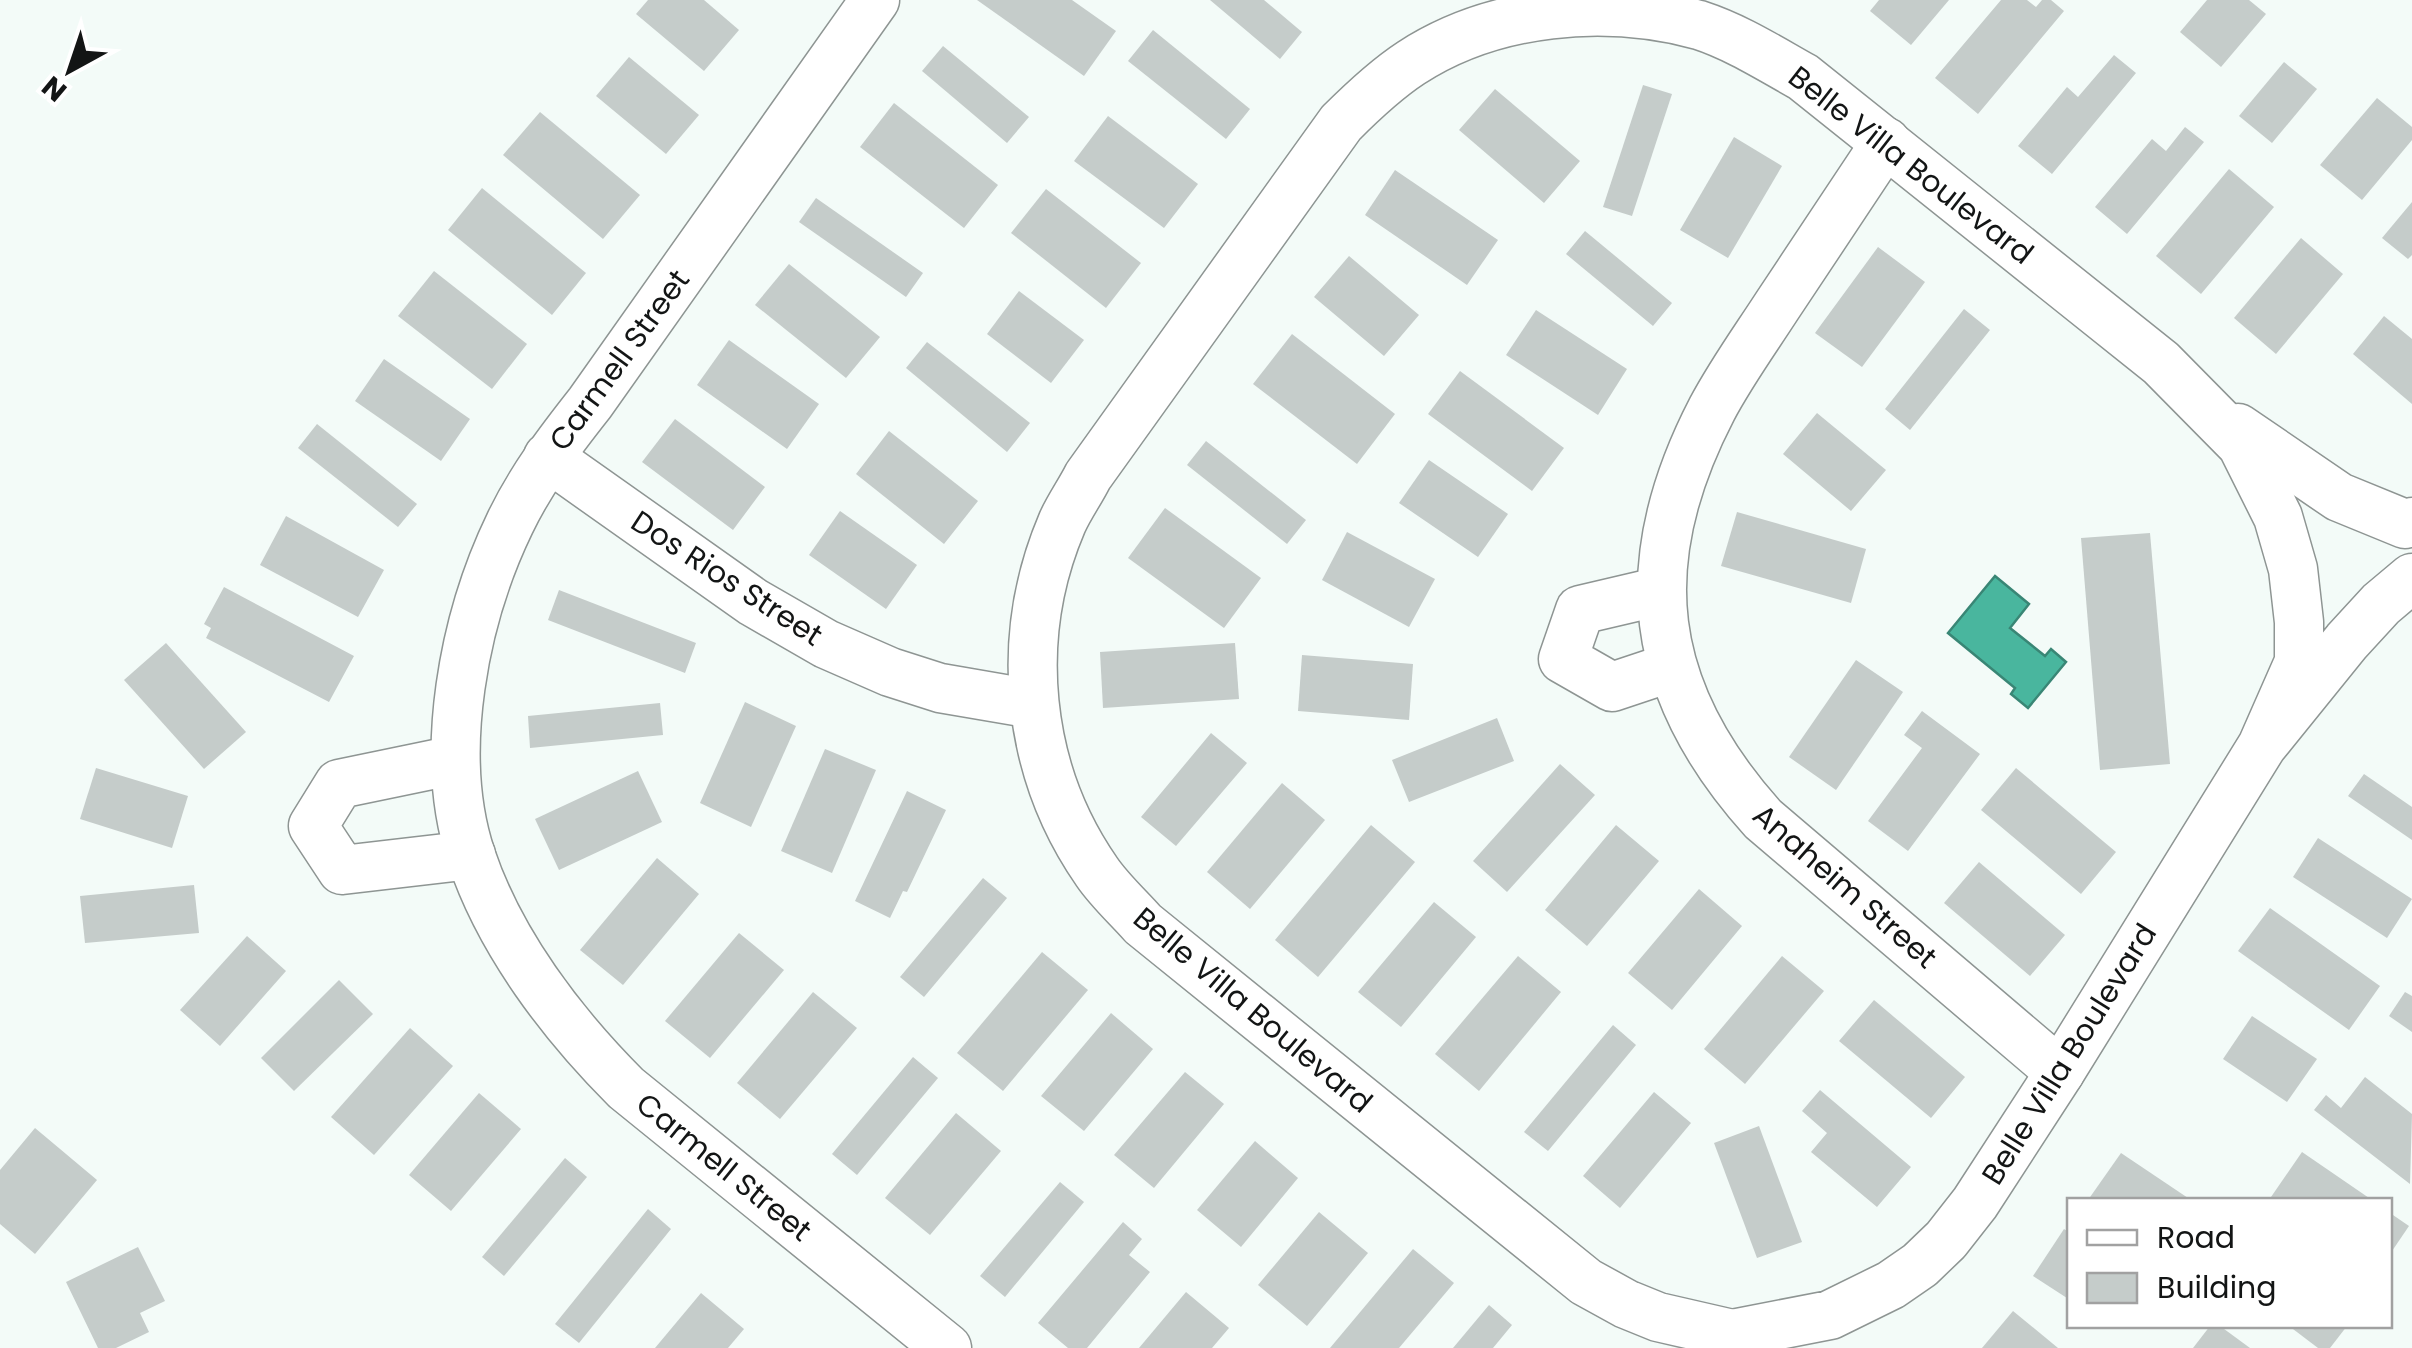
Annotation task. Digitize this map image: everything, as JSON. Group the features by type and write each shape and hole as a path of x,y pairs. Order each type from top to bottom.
{"street":[{"name":"Carmell Street","path":"875,0 548,457 510,523 480,598 459,699 455,760 460,813 471,856 489,898 542,992 581,1043 626,1088 947,1348"},
{"name":"Belle Villa Boulevard","path":"2262,746 2299,662 2299,622 2292,569 2278,517 2242,446 2161,363 1802,77 1739,41 1662,14 1581,4 1531,14 1490,12 1379,86 1341,123 1088,476 1062,522 1041,585 1032,637 1033,704 1046,771 1072,831 1099,875 1143,924 1586,1282 1658,1317 1734,1341 1834,1332 1946,1240 1975,1203 2060,1072 2262,746 2381,604 2412,578"},
{"name":"Anaheim Street","path":"1886,142 1713,408 1687,463 1664,548 1664,633 1672,668 1694,724 1736,790 1762,819 2060,1072"},
{"name":"Belle Villa Boulevard","path":"2200,402 2339,497 2406,524 2412,522"},
{"name":"Dos Rios Street","path":"548,457 753,602 826,644 890,672 940,688 1033,704"},
{"path":"1661,591 1580,610 1563,659 1612,687 1672,668"},
{"path":"455,760 339,784 313,826 342,870 471,856"}],"shaded area":[{"path":"1995,576 2029,604 2010,628 2045,656 2051,649 2066,662 2028,708 2011,694 2015,688 1948,633"}],"building":[{"path":"648,0 704,0 739,30 704,71 636,14"},
{"path":"977,0 1072,0 1116,31 1084,76"},
{"path":"1210,0 1264,0 1302,32 1280,59"},
{"path":"1879,0 1949,0 1911,45 1870,11"},
{"path":"2001,0 2027,0 2036,7 2042,0 2051,0 2064,11 1978,114 1935,78"},
{"path":"2207,0 2249,0 2266,14 2221,67 2180,32"},
{"path":"1153,30 1250,109 1226,139 1128,61"},
{"path":"943,46 1029,117 1007,143 922,71"},
{"path":"2114,55 2136,73 2052,174 2018,146 2067,87 2078,97"},
{"path":"629,57 699,115 666,154 596,96"},
{"path":"2284,62 2317,89 2272,143 2239,116"},
{"path":"1643,85 1672,94 1632,216 1603,207"},
{"path":"1495,89 1580,161 1544,203 1459,130"},
{"path":"2377,98 2412,127 2412,140 2362,200 2320,165"},
{"path":"894,103 998,185 964,228 860,147"},
{"path":"540,112 640,195 603,239 503,155"},
{"path":"1108,116 1198,184 1164,228 1074,161"},
{"path":"2185,127 2204,142 2127,234 2095,207 2152,139 2166,151"},
{"path":"1734,137 1782,166 1728,258 1680,230"},
{"path":"2229,169 2274,207 2201,294 2156,256"},
{"path":"1395,170 1498,240 1467,285 1365,215"},
{"path":"482,188 586,273 552,315 448,230"},
{"path":"1046,189 1141,263 1106,308 1011,233"},
{"path":"816,198 923,273 906,297 799,222"},
{"path":"2412,202 2412,255 2408,259 2382,238"},
{"path":"1585,231 1672,303 1653,326 1566,254"},
{"path":"2301,238 2343,274 2276,354 2234,318"},
{"path":"1878,247 1925,282 1862,367 1815,333"},
{"path":"1349,256 1419,315 1384,356 1314,297"},
{"path":"789,264 880,337 846,378 755,305"},
{"path":"434,271 527,344 492,389 398,316"},
{"path":"1019,291 1084,340 1051,383 987,334"},
{"path":"1964,309 1990,330 1910,430 1885,409"},
{"path":"1536,310 1627,369 1598,415 1506,355"},
{"path":"2384,316 2412,339 2412,404 2353,354"},
{"path":"1292,334 1395,414 1357,464 1253,384"},
{"path":"729,340 819,404 787,449 697,385"},
{"path":"927,342 1030,423 1007,452 906,368"},
{"path":"384,359 470,419 441,461 355,401"},
{"path":"1460,371 1564,448 1532,491 1428,414"},
{"path":"1817,413 1886,470 1851,511 1783,454"},
{"path":"675,419 765,487 733,530 642,462"},
{"path":"317,424 417,504 398,527 298,448"},
{"path":"889,431 978,501 944,544 856,474"},
{"path":"1206,441 1306,520 1287,544 1187,465"},
{"path":"1429,460 1508,514 1478,557 1399,503"},
{"path":"1165,508 1261,578 1224,628 1128,558"},
{"path":"840,511 917,565 886,609 809,555"},
{"path":"1737,512 1866,549 1851,603 1721,566"},
{"path":"286,516 384,570 358,617 260,565"},
{"path":"1347,532 1435,579 1409,627 1322,580"},
{"path":"2150,533 2170,764 2100,770 2081,538"},
{"path":"224,587 354,656 329,702 206,638 211,628 204,624"},
{"path":"559,590 696,643 685,673 548,620"},
{"path":"166,643 246,732 204,769 124,680"},
{"path":"1235,643 1239,699 1103,708 1100,652"},
{"path":"1302,655 1413,664 1409,720 1298,711"},
{"path":"1856,660 1903,692 1836,790 1789,757"},
{"path":"745,702 796,726 751,827 700,803"},
{"path":"660,703 663,735 530,748 528,716"},
{"path":"1922,711 1980,754 1908,851 1868,821 1922,748 1904,735"},
{"path":"1497,718 1514,761 1409,802 1392,760"},
{"path":"1211,733 1247,763 1176,846 1141,817"},
{"path":"825,749 876,770 832,873 781,851"},
{"path":"1560,764 1595,795 1507,892 1473,861"},
{"path":"96,768 188,796 172,848 80,819"},
{"path":"2016,768 2116,852 2081,894 1981,810"},
{"path":"638,771 662,822 559,870 535,819"},
{"path":"2364,774 2412,807 2412,840 2348,796"},
{"path":"1282,783 1325,820 1250,909 1207,872"},
{"path":"907,791 946,810 907,892 903,891 890,918 855,901"},
{"path":"1371,825 1415,862 1318,977 1275,940"},
{"path":"1616,825 1659,861 1587,946 1545,910"},
{"path":"2318,838 2412,899 2387,938 2293,877"},
{"path":"657,858 699,894 623,985 580,950"},
{"path":"1979,862 2065,935 2030,976 1944,903"},
{"path":"983,878 1007,898 924,997 900,977"},
{"path":"194,885 199,933 85,943 80,896"},
{"path":"1699,889 1742,926 1672,1010 1628,973"},
{"path":"1434,902 1476,937 1401,1027 1358,992"},
{"path":"2270,908 2380,986 2349,1030 2238,951"},
{"path":"739,933 784,970 710,1058 665,1021"},
{"path":"247,936 286,971 220,1046 180,1010"},
{"path":"1042,952 1088,990 1003,1091 957,1053"},
{"path":"1518,956 1561,992 1479,1091 1435,1054"},
{"path":"1782,956 1824,991 1745,1084 1704,1049"},
{"path":"339,980 373,1014 294,1091 261,1058"},
{"path":"813,992 857,1028 780,1119 737,1083"},
{"path":"2405,992 2412,996 2412,1032 2389,1016"},
{"path":"1874,1000 1965,1077 1931,1118 1839,1041"},
{"path":"1111,1013 1153,1049 1084,1131 1041,1096"},
{"path":"2252,1016 2317,1059 2287,1102 2223,1059"},
{"path":"1613,1025 1636,1045 1548,1151 1524,1132"},
{"path":"410,1028 453,1066 374,1155 331,1117"},
{"path":"913,1057 938,1078 857,1175 832,1154"},
{"path":"1185,1072 1224,1104 1154,1188 1114,1155"},
{"path":"2365,1077 2412,1114 2410,1184 2314,1110 2326,1095 2341,1108"},
{"path":"1820,1090 1911,1167 1877,1207 1811,1152 1827,1133 1802,1111"},
{"path":"1654,1092 1691,1123 1620,1208 1583,1176"},
{"path":"479,1093 521,1129 451,1211 409,1175"},
{"path":"956,1113 1001,1151 930,1235 885,1198"},
{"path":"1759,1126 1802,1242 1757,1258 1714,1143"},
{"path":"35,1128 97,1180 35,1254 0,1224 0,1170"},
{"path":"1255,1141 1298,1178 1241,1247 1197,1210"},
{"path":"2302,1152 2369,1198 2273,1198"},
{"path":"2121,1153 2188,1198 2089,1198"},
{"path":"565,1158 587,1177 504,1276 482,1257"},
{"path":"1060,1182 1084,1202 1005,1297 980,1276"},
{"path":"648,1209 671,1229 579,1343 555,1324"},
{"path":"1319,1212 1368,1253 1307,1326 1258,1285"},
{"path":"2392,1214 2409,1226 2392,1251"},
{"path":"1123,1222 1142,1239 1129,1255 1150,1272 1087,1348 1068,1348 1038,1323"},
{"path":"2064,1229 2067,1231 2067,1298 2033,1276"},
{"path":"138,1247 165,1301 140,1313 149,1332 116,1348 98,1348 66,1282"},
{"path":"1413,1249 1454,1283 1399,1348 1330,1348"},
{"path":"1186,1292 1229,1328 1212,1348 1139,1348"},
{"path":"701,1293 744,1329 728,1348 655,1348"},
{"path":"1489,1305 1512,1325 1493,1348 1453,1348"},
{"path":"2013,1311 2058,1348 1982,1348"},
{"path":"2208,1328 2223,1328 2250,1348 2193,1348"},
{"path":"2292,1328 2345,1328 2330,1348 2318,1348"}]}
